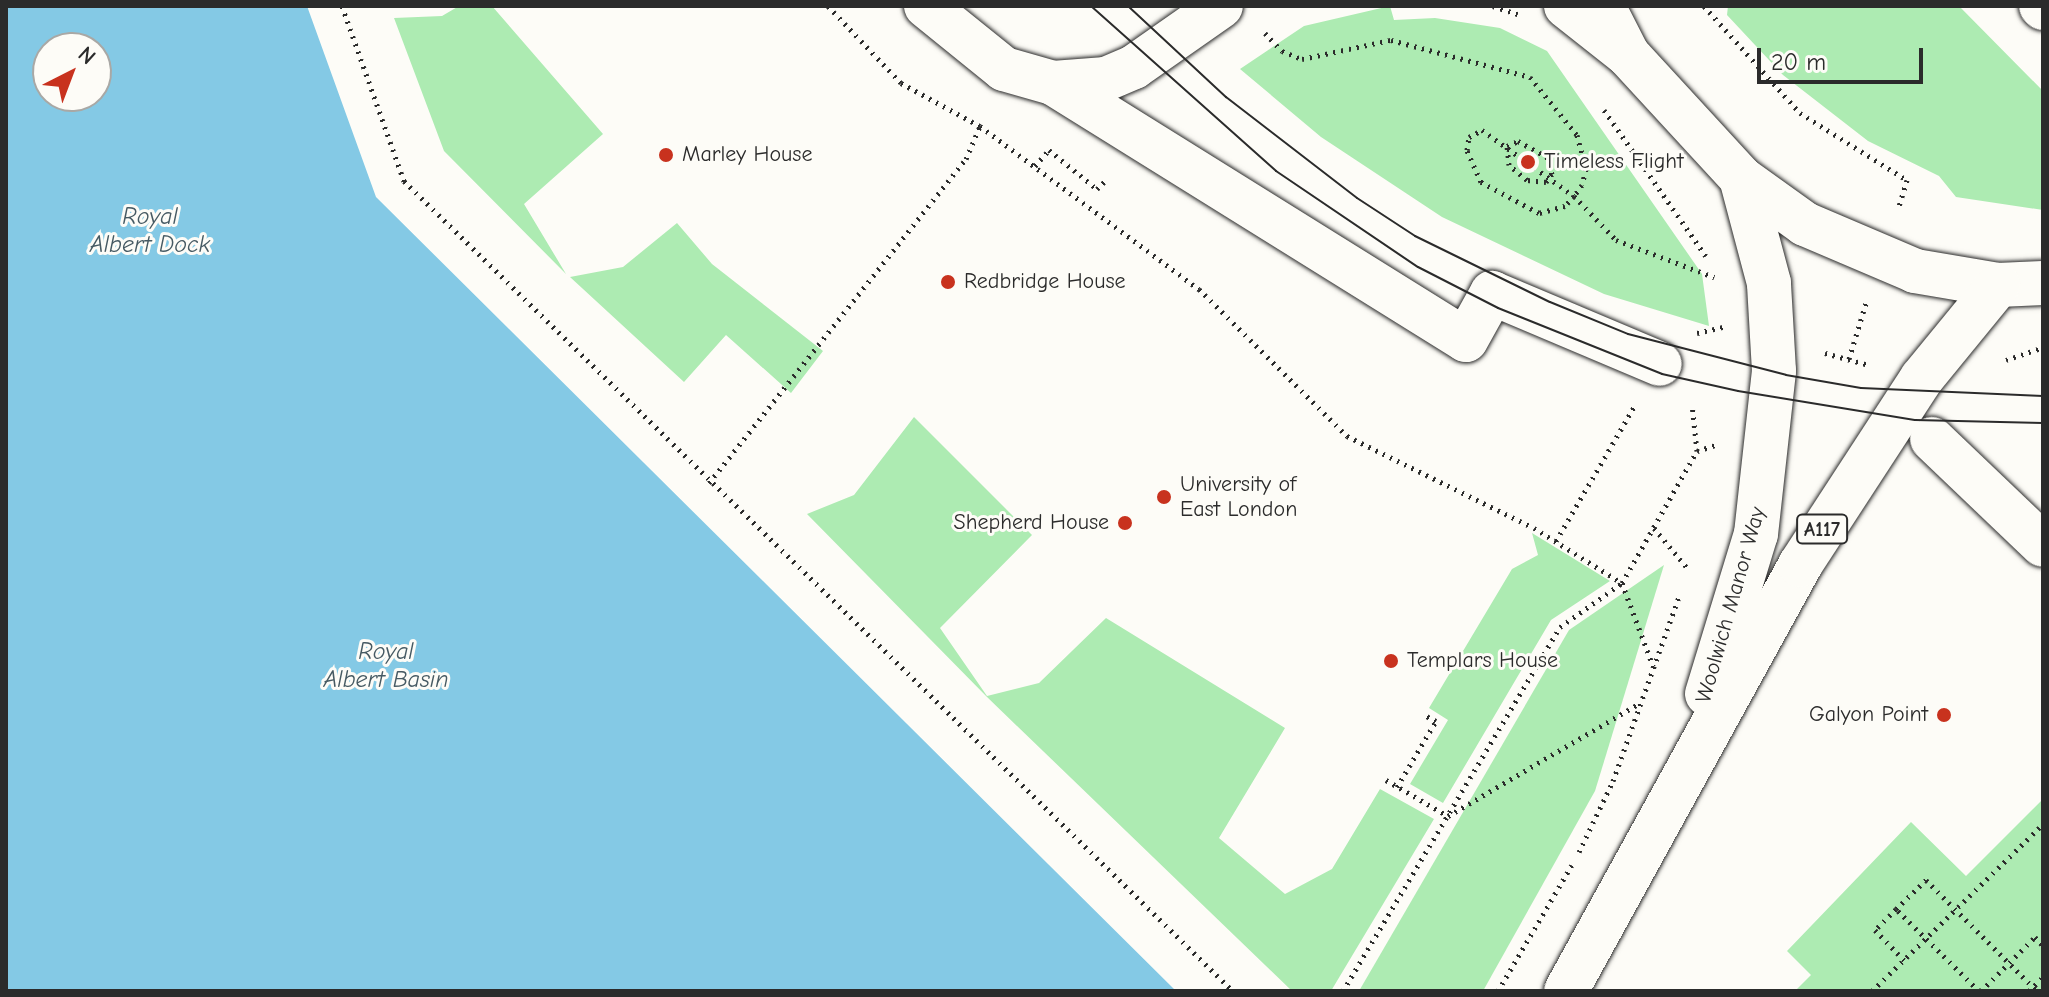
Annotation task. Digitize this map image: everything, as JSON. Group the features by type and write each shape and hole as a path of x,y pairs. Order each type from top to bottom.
{"main road":[{"path":"926,6 1004,69 1053,83 1466,340 1492,293 1660,364"},
{"path":"1566,6 1614,22 1741,178 1805,224 1881,260 1998,285 2043,283"},
{"path":"1053,83 1106,79 1134,67 1222,8"},
{"name":"Woolwich Manor Way","path":"1674,791 1756,534 1767,458 1774,371 1769,283 1741,178"},
{"name":"Woolwich Manor Way","path":"1566,991 1674,791 1834,510 1922,378 1998,285"},
{"path":"1932,439 2043,545"}],"path":[{"path":"342,6 404,181 709,483 1233,991"},
{"path":"828,6 901,83 980,126 1199,289 1347,436 1556,541 1622,583 1653,666"},
{"path":"1704,6 1800,113 1907,180 1902,199"},
{"path":"1265,33 1282,51 1302,59 1391,40 1530,77 1577,135 1586,169 1574,196 1554,211 1539,213 1502,198 1481,182 1467,150 1469,137 1482,130 1574,196 1616,240 1715,277"},
{"path":"1601,106 1693,234 1720,289"},
{"path":"709,483 966,159 980,126"},
{"path":"1507,146 1518,141 1541,152 1550,179"},
{"path":"1507,146 1509,165 1521,177 1540,184 1550,179"},
{"path":"1035,166 1049,150 1087,181"},
{"path":"1849,359 1870,291"},
{"path":"1726,313 1727,326"},
{"path":"1556,541 1660,364"},
{"path":"1343,991 1560,627 1622,583 1697,451"},
{"path":"1498,991 1578,855 1689,570 1654,528"},
{"path":"1448,816 1639,703"},
{"path":"1397,787 1436,721 1424,715"},
{"path":"1386,780 1448,816"},
{"path":"1872,991 2043,824"},
{"path":"1904,960 1875,930 1926,880 2033,990 2043,977"},
{"path":"1896,909 1980,991 2035,937 2043,946"}],"green space":[{"path":"459,6 492,6 603,134 524,204 566,274 444,151 394,18 442,16"},
{"path":"1390,6 1394,20 1435,18 1500,28 1547,51 1702,274 1709,326 1604,294 1442,217 1321,137 1240,69 1304,26"},
{"path":"1728,6 1959,6 2043,91 2043,210 1956,197 1939,176 1868,141 1783,75 1727,15"},
{"path":"677,223 712,264 823,351 791,393 726,335 684,382 570,277 623,267"},
{"path":"914,417 1032,535 940,628 987,696 1039,683 1106,618 1285,728 1219,838 1285,894 1332,869 1380,789 1434,819 1331,991 1292,991 987,697 807,514 854,495"},
{"path":"1532,533 1610,581 1551,620 1443,803 1410,784 1448,720 1429,708 1512,569 1538,555"},
{"path":"1664,565 1595,791 1483,991 1359,991 1569,630"},
{"path":"2043,799 2043,991 1795,991 1811,975 1787,951 1911,822 1966,876"}],"water":[{"name":"Royal Albert Basin","path":"6,6 307,6 376,197 1176,991 6,991"}],"tram line":[{"path":"1091,6 1276,171 1418,267 1498,308 1662,374 1738,391 1915,420 2043,423"},
{"path":"1128,6 1226,97 1357,198 1415,236 1550,302 1628,334 1786,375 1861,388 2043,396"}],"place":[{"name":"Marley House","path":"666,155"},
{"name":"Timeless Flight","path":"1528,162"},
{"name":"Redbridge House","path":"948,282"},
{"name":"University of East London","path":"1164,497"},
{"name":"Shepherd House","path":"1125,523"},
{"name":"Templars House","path":"1391,661"},
{"name":"Galyon Point","path":"1944,715"}],"water label":[{"name":"Royal Albert Dock","path":"150,231"}]}
